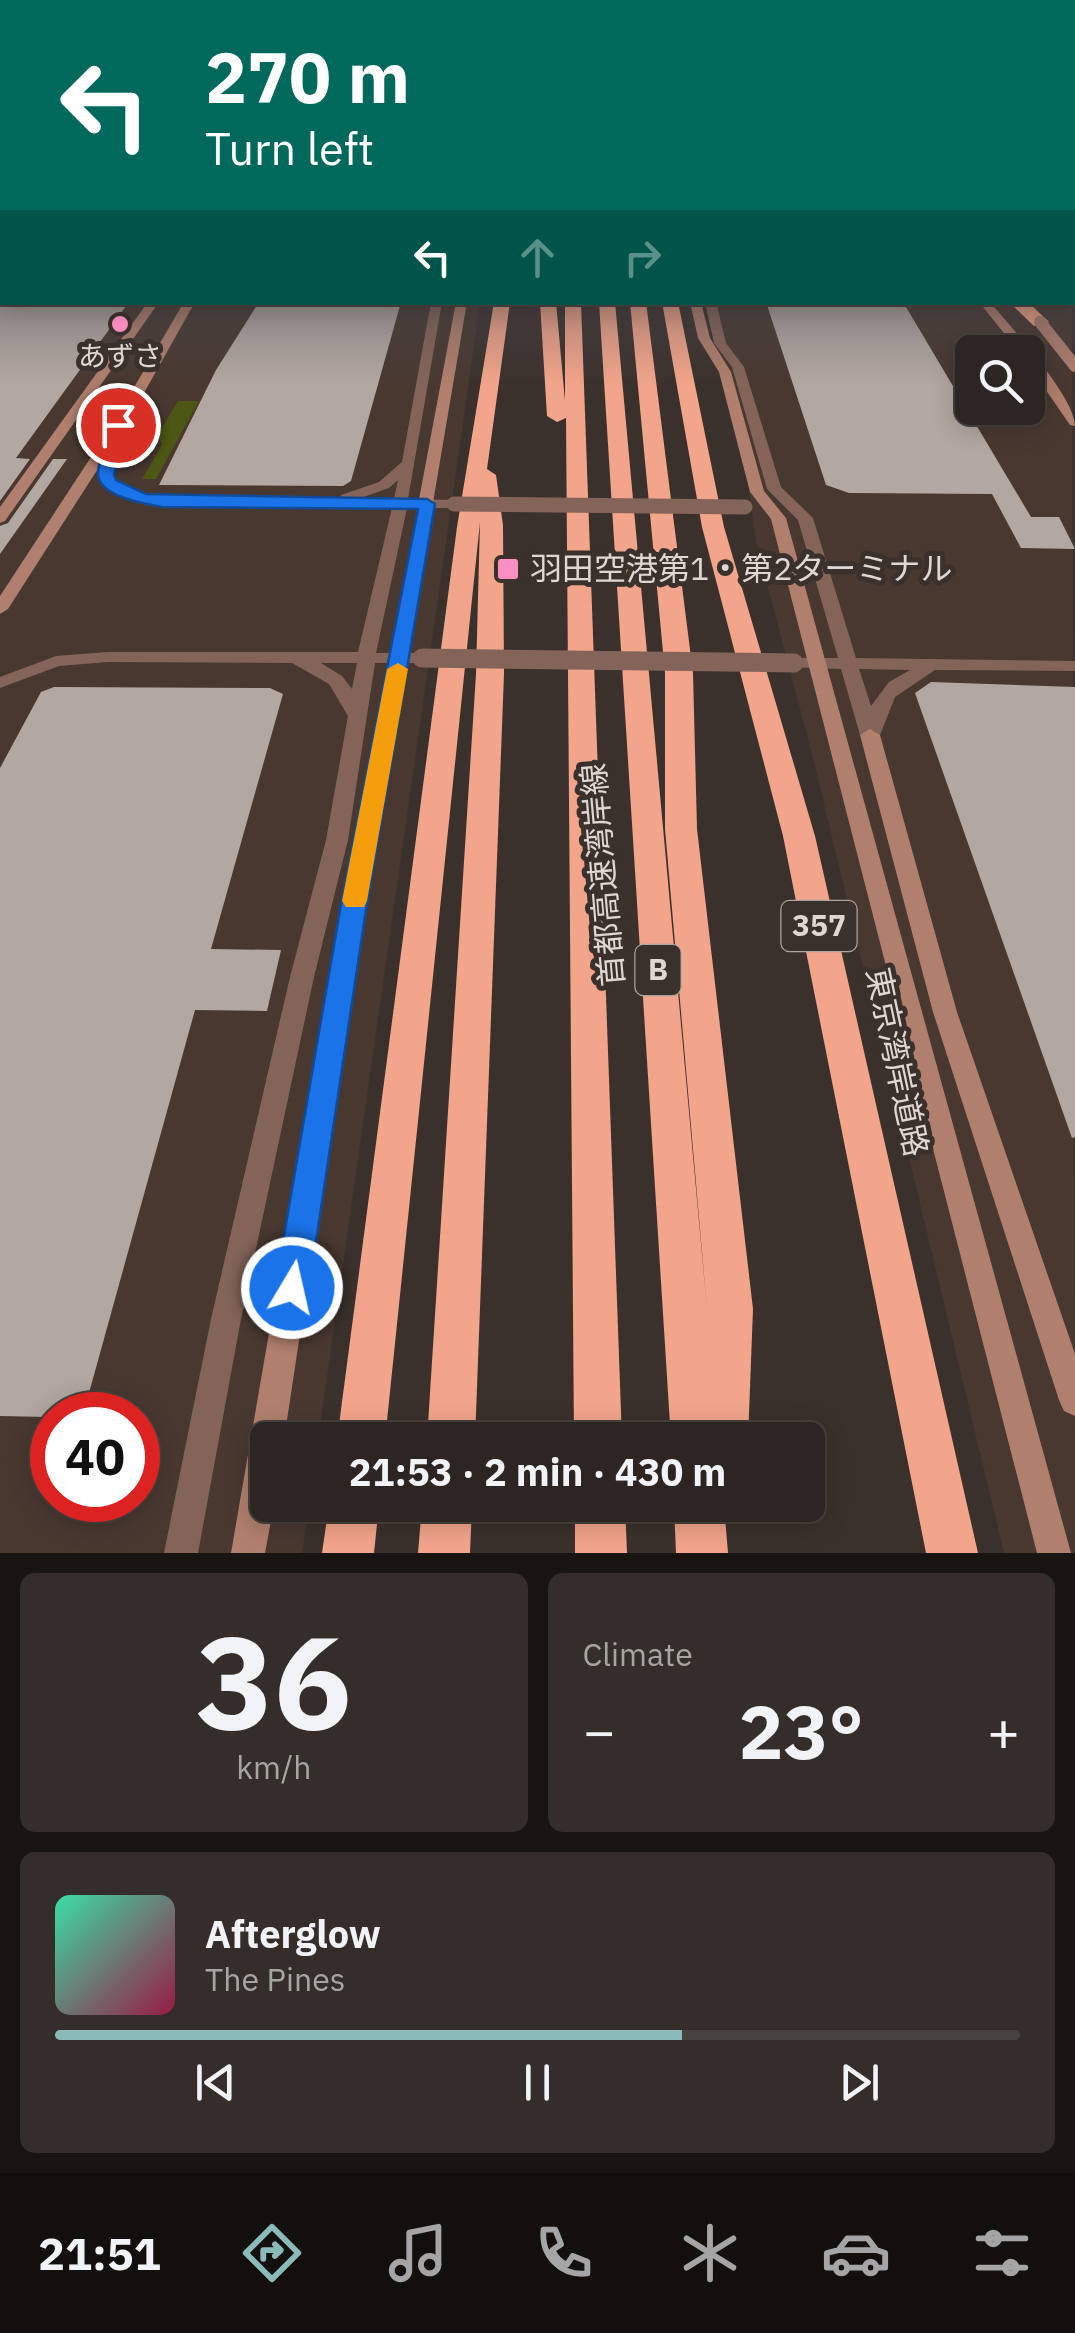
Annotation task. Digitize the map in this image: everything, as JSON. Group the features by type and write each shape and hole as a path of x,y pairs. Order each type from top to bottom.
{"highway":[{"path":"363,1422 468,526 502,305"},
{"path":"548,305 561,472 577,500"},
{"name":"首都高速湾岸線","path":"573,305 598,1422"},
{"name":"首都高速湾岸線","path":"607,305 694,1422"},
{"path":"638,305 679,673 681,829 730,1309 725,1422"},
{"name":"東京湾岸道路","path":"671,305 713,527 800,836 952,1553"},
{"path":"1020,305 1040,322"},
{"path":"453,1422 490,674 492,525 489,486 480,463"},
{"path":"348,1553 352,1522"},
{"path":"444,1553 446,1522"},
{"path":"601,1522 602,1553"},
{"path":"700,1522 702,1553"},
{"path":"718,1553 720,1522"}],"street":[{"path":"0,518 152,305"},
{"path":"0,608 118,425 188,305"},
{"path":"181,1553 226,1318 336,840 356,714 409,464 436,305"},
{"path":"271,1422 353,910 411,658 427,504 461,305"},
{"path":"696,305 704,338 725,372 757,492 772,507 806,663 1054,1553"},
{"path":"711,305 720,343 738,367 774,488 805,518 870,735 944,1012 1075,1400"},
{"path":"986,305 1010,335"},
{"path":"994,305 1008,332"},
{"path":"1031,305 1075,366"},
{"path":"1045,380 1075,422"},
{"path":"118,425 106,475 109,483 141,498 162,502 772,507"},
{"path":"312,504 367,493 396,477 409,464"},
{"path":"0,682 56,661 108,657 1075,666"},
{"path":"284,659 313,665 329,675 350,696 356,714"},
{"path":"870,735 880,699 892,686 906,676 952,664"},
{"path":"1052,1326 1075,1365"},
{"path":"248,1553 254,1522"}],"shaded area":[{"path":"0,305 480,305 321,1422 250,1422 250,1522 307,1522 302,1553 0,1553"},
{"path":"705,305 1072,305 1075,1553 1004,1553 812,754 756,542 749,488"}],"green space":[{"path":"178,401 199,401 156,479 142,479 162,445 158,434"}],"building":[{"path":"0,305 127,305 16,458 30,459 0,501"},
{"path":"257,305 400,305 351,481 343,486 159,485 216,370"},
{"path":"767,305 905,305 955,389 955,425 976,425 1031,517 1059,517 1075,549 1021,548 992,494 849,493 826,485"},
{"path":"53,459 67,459 0,554 0,526 8,523"},
{"path":"931,682 1075,687 1072,1138 915,693"},
{"path":"54,687 270,688 283,694 211,949 281,950 267,1011 195,1010 89,1392 30,1392 30,1417 0,1416 0,768 41,692"}],"slow traffic":[{"path":"355,901 398,669"}],"place":[{"name":"あずさ","path":"120,324"},
{"name":"羽田空港第1・第2ターミナル","path":"508,569"}],"route":[{"path":"118,425 106,475 109,483 141,498 162,502 427,504 353,910 292,1288"}]}
